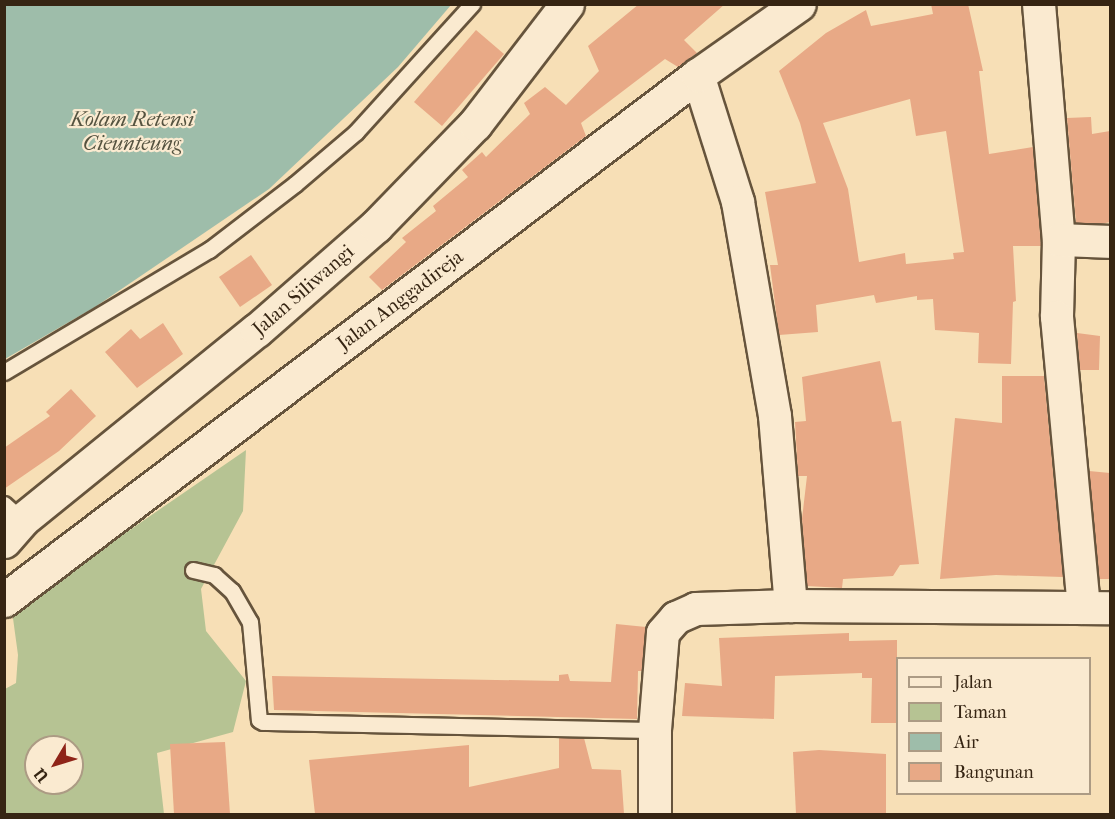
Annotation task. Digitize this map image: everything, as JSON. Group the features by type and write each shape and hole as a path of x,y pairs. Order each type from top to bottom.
{"main road":[{"name":"Jalan Siliwangi","path":"10,521 257,330 376,226 475,123 567,4"},
{"name":"Jalan Anggadireja","path":"4,600 698,75 799,4"}],"street":[{"path":"655,814 655,729 663,633 676,618 696,609 791,606 1097,608 1057,317 1059,240 1039,4"},
{"path":"698,75 738,202 775,416 791,606"},
{"path":"1059,240 1110,242"}],"lane":[{"path":"4,372 209,250 295,184 356,132 472,4"},
{"path":"193,570 214,575 232,591 250,622 259,720 263,722 655,729"}],"green space":[{"path":"246,450 243,511 201,589 206,631 246,681 233,732 157,753 164,814 5,814 5,689 16,683 18,655 12,611"}],"water":[{"name":"Kolam Retensi Cieunteung","path":"5,4 451,5 398,67 269,189 95,307 5,359"}],"building":[{"path":"639,4 725,4 684,40 697,53 678,67 665,59 581,123 586,136 382,290 369,277 406,242 402,238 436,211 433,206 468,177 462,170 482,152 486,157 530,114 524,103 545,87 566,105 599,71 588,46"},
{"path":"931,4 968,4 983,71 979,71 989,154 1033,147 1041,246 1013,246 1016,301 1013,302 1011,364 978,363 979,333 935,330 933,299 917,300 917,296 876,303 874,295 816,305 818,332 779,335 770,265 778,265 765,192 816,183 800,123 779,71 826,33 866,10 871,26 933,14","holes":["910,99 916,136 946,131 964,252 953,253 954,259 906,264 905,253 859,262 848,189 823,123"]},
{"path":"476,30 504,54 442,126 414,102"},
{"path":"1091,117 1092,134 1110,131 1110,222 1101,224 1076,223 1067,118"},
{"path":"251,255 272,285 240,307 219,277"},
{"path":"163,323 183,354 137,388 105,352 131,329 140,339"},
{"path":"1077,333 1100,336 1099,370 1080,370"},
{"path":"880,361 892,422 901,421 919,564 900,565 893,576 843,579 842,588 807,586 802,519 807,476 798,476 795,422 806,421 802,377"},
{"path":"1002,376 1044,376 1063,577 996,575 940,579 955,418 1002,423"},
{"path":"71,389 96,416 59,451 4,489 4,448 50,416 46,412"},
{"path":"1089,471 1110,473 1110,579 1099,579"},
{"path":"616,624 646,627 642,671 638,671 637,719 274,710 272,676 559,681 559,675 568,674 570,681 611,682"},
{"path":"849,633 849,641 897,640 896,723 871,723 872,678 862,678 862,673 775,676 774,719 682,716 685,683 722,686 719,638"},
{"path":"559,738 584,738 592,769 621,770 624,814 315,814 309,760 469,745 469,787 559,768"},
{"path":"225,742 230,814 174,814 170,744"},
{"path":"819,750 886,754 886,814 796,814 793,752"}]}
